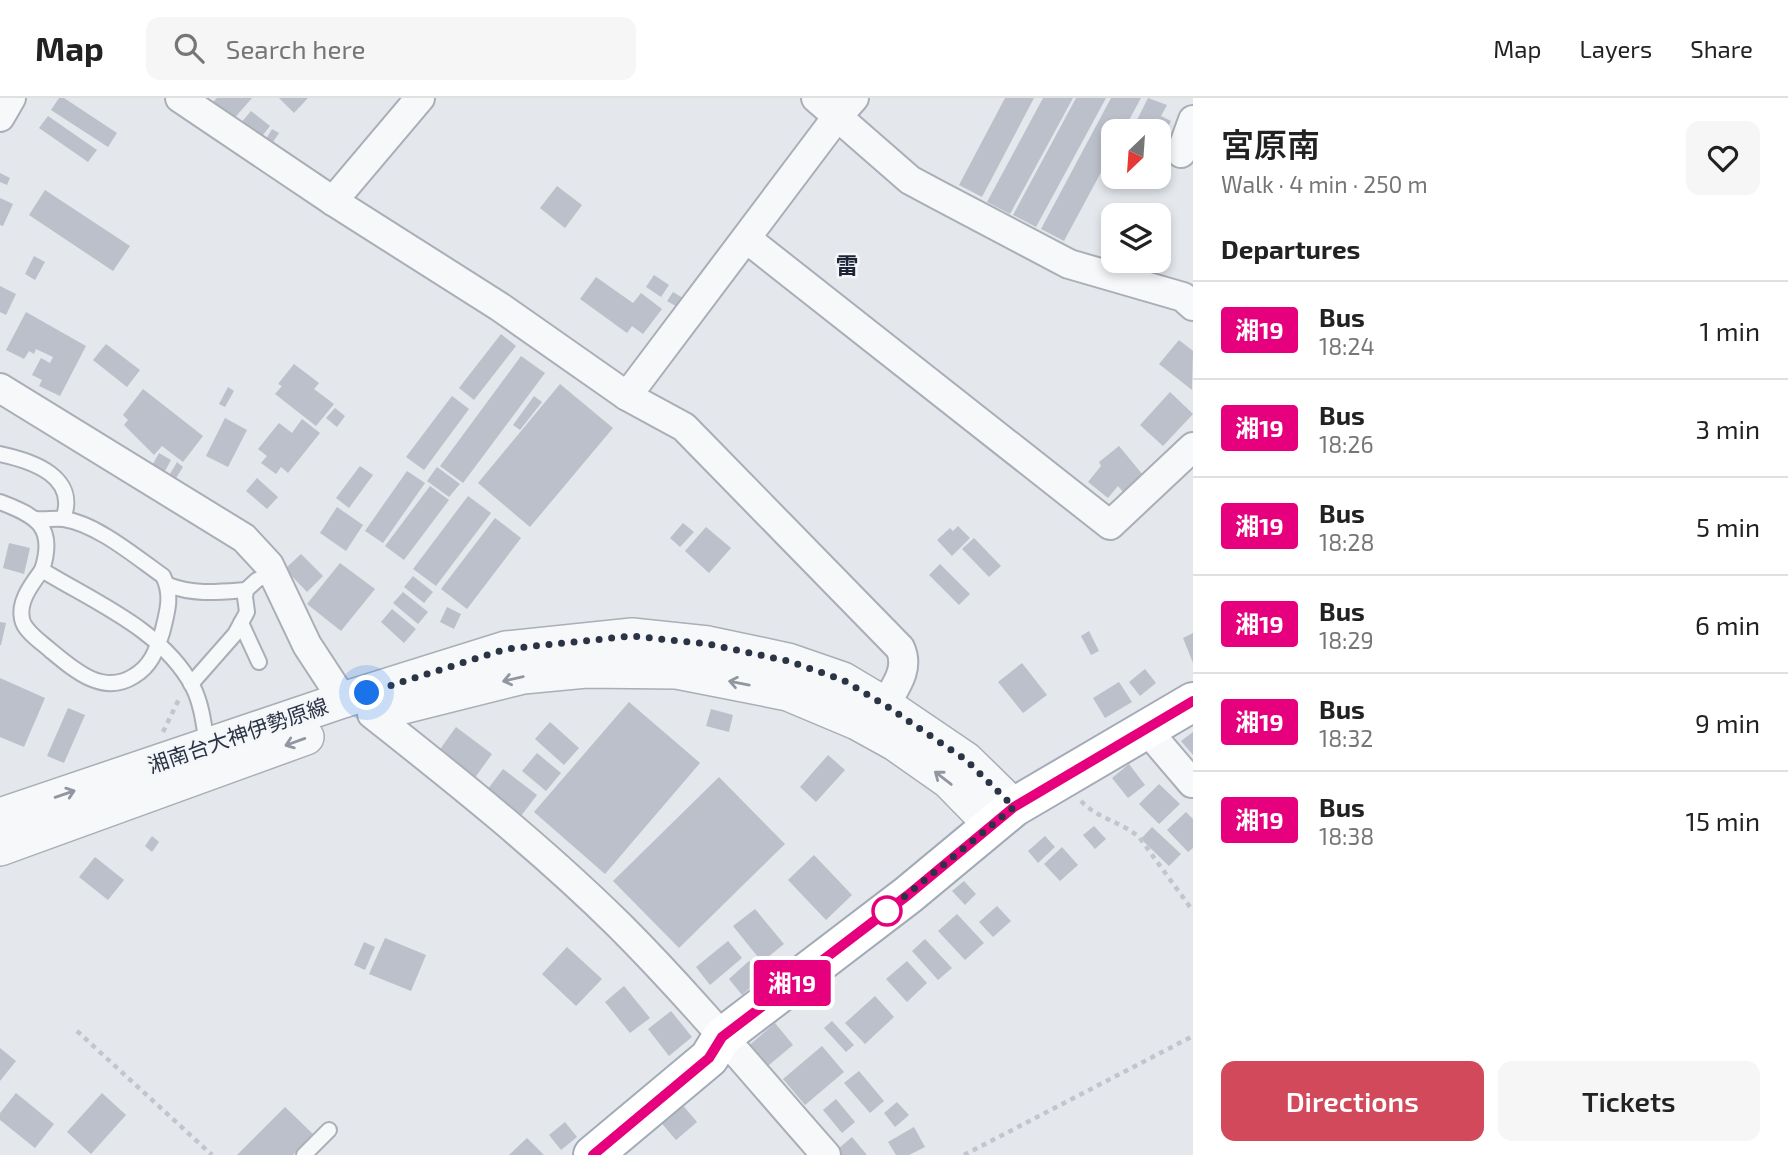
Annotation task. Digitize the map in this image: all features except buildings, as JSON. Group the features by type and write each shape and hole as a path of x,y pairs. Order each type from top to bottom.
{"main road":[{"path":"593,1155 709,1058 722,1037 908,895 1003,816 1064,776 1193,702"}],"street":[{"path":"180,98 333,201 500,307 627,396 684,428 900,648 904,656 904,666 885,705"},
{"path":"333,201 420,98"},
{"path":"816,98 845,107 909,180 1069,264 1183,297 1193,306"},
{"path":"627,396 845,107"},
{"path":"1181,153 1193,120"},
{"path":"747,239 1110,524 1193,447"},
{"path":"0,388 244,538 269,565 307,645 358,707 513,828 619,925 826,1155"},
{"name":"湘南台大神伊勢原線","path":"0,848 506,649 632,636 708,644 788,661 843,680 966,760 1003,816"},
{"name":"湘南台大神伊勢原線","path":"0,816 207,746 358,707 523,676 586,670 677,671 788,693 857,722 895,743 1003,816"},
{"path":"1146,729 1192,783"}],"lane":[{"path":"0,454 21,458 43,469 62,484 68,505 63,519"},
{"path":"0,502 36,519 63,519 106,537 163,576 170,598 158,645 145,670 123,684 108,684 90,679 34,637 22,621 21,608 29,589 42,570 46,556 47,533 36,519"},
{"path":"42,570 120,616 158,645 191,684 199,702 207,746"},
{"path":"191,684 225,647 241,623 247,612 244,597 246,590 272,572"},
{"path":"168,585 183,591 198,592 246,590"},
{"path":"241,623 259,663"},
{"path":"304,1155 329,1130"}],"path":[{"path":"162,736 170,714 191,684"},
{"path":"1064,776 1084,805 1127,827 1139,837 1193,911"},
{"path":"77,1031 212,1155"},
{"path":"964,1155 1193,1036"}],"bus line":[{"name":"湘19","path":"593,1155 709,1058 722,1037 908,895 1014,807 1193,701"}],"district":[{"name":"雷","path":"847,266"}],"route":[{"path":"367,693 506,649 632,636 708,644 788,661 843,680 924,730 966,760 1014,807 887,911"}]}
